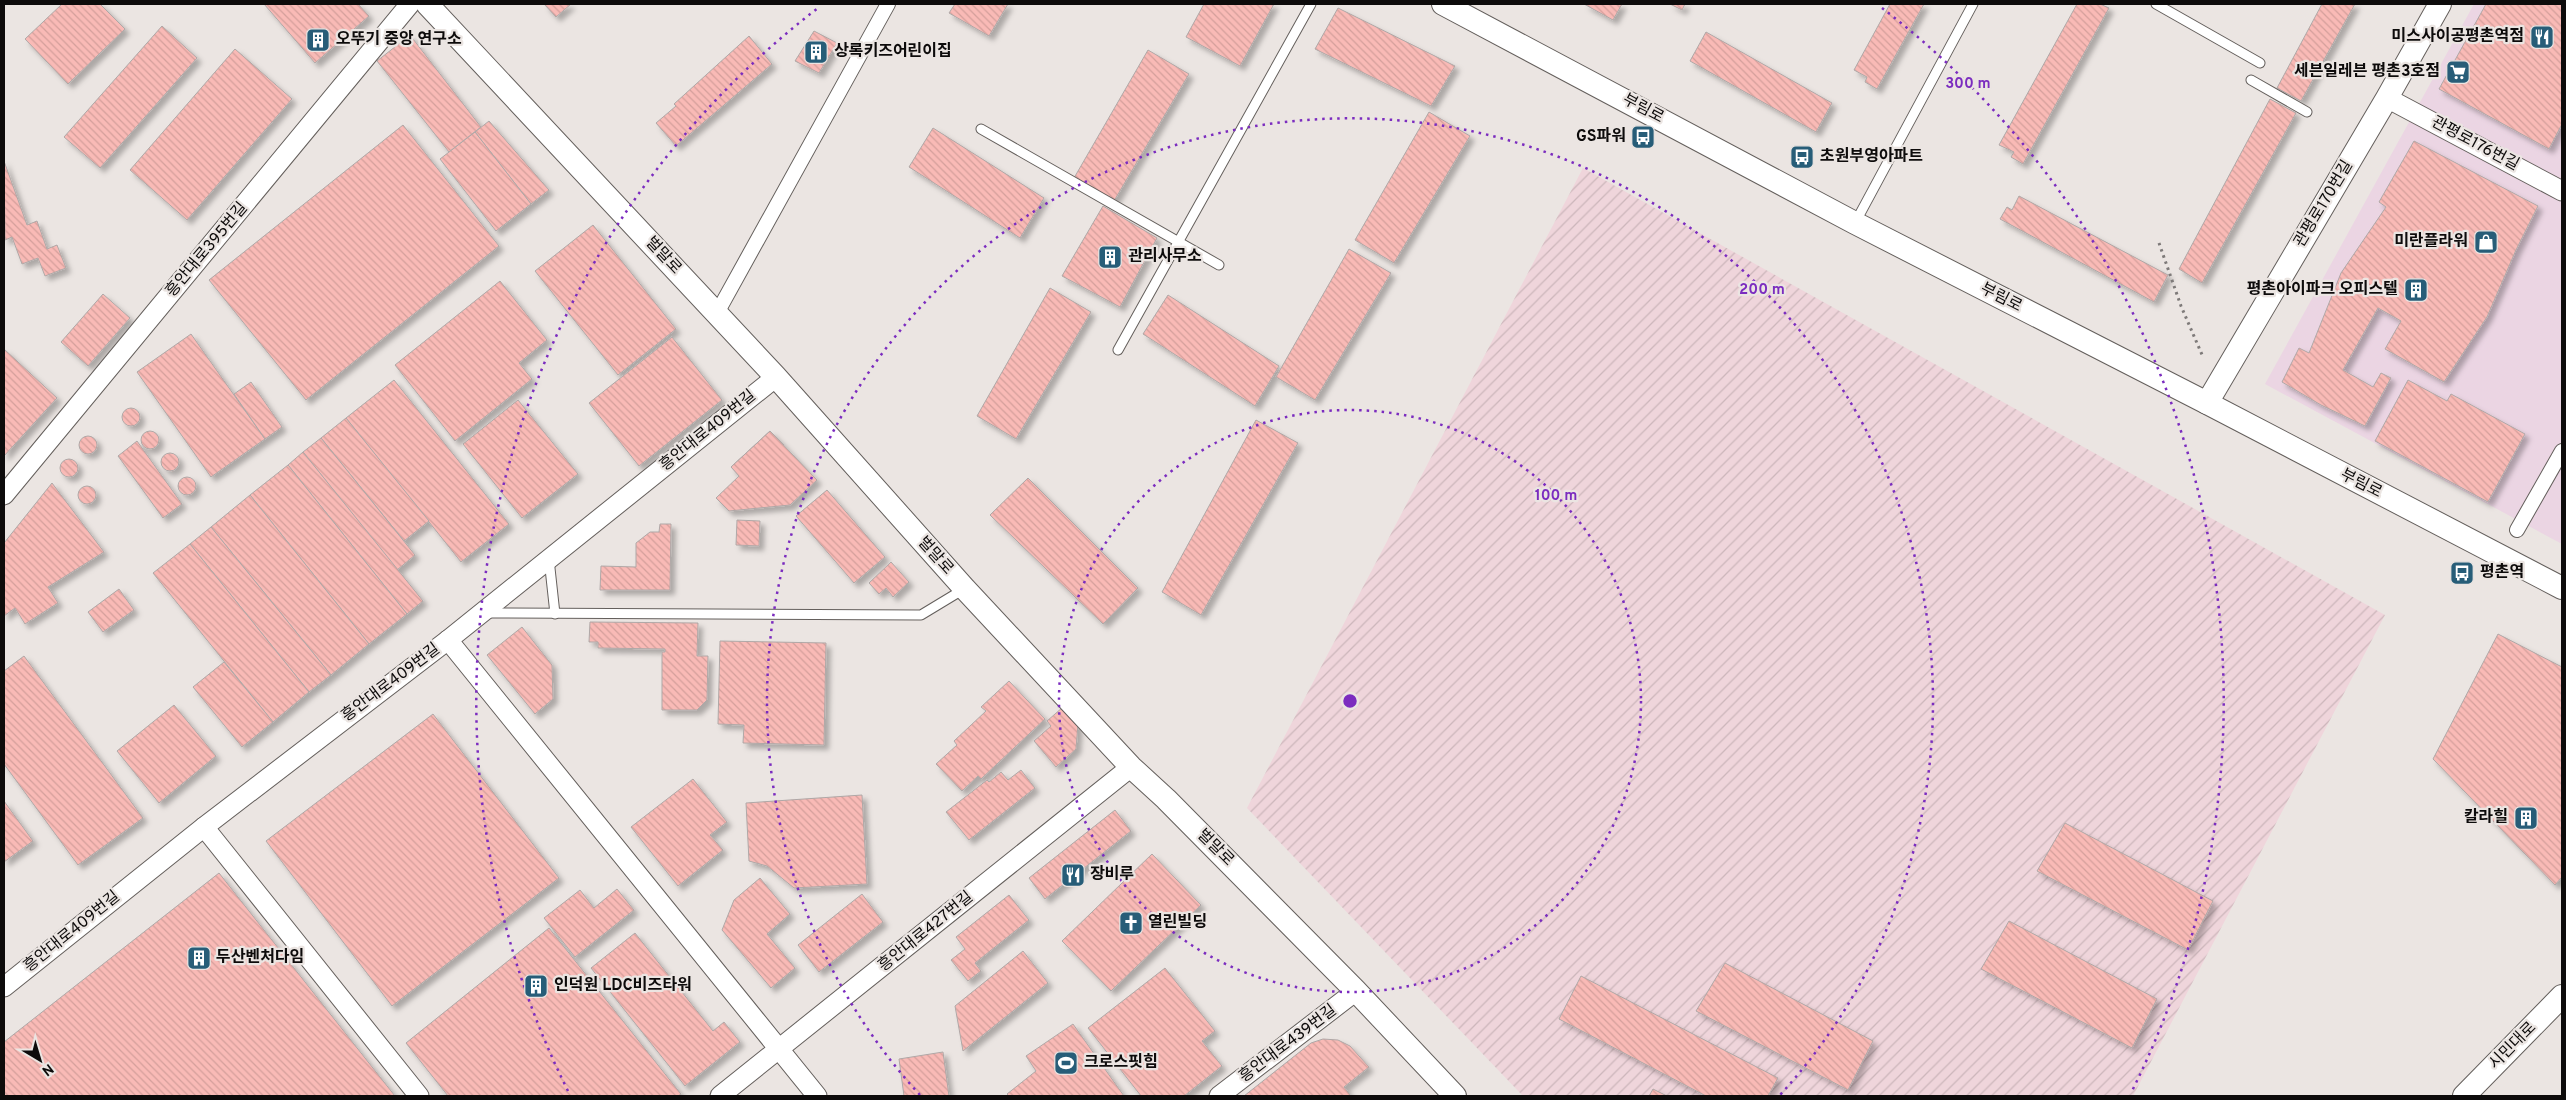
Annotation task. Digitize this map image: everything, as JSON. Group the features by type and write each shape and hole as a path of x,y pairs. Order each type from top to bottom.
{"street":[{"name":"흥안대로395번길","path":"4,496 410,4"},
{"name":"벌말로","path":"427,4 717,313 965,588 1131,767 1166,799 1356,991 1456,1096"},
{"path":"717,313 888,4"},
{"name":"부림로","path":"1442,4 1855,223 2207,403 2562,588"},
{"name":"관평로170번길","path":"2207,403 2387,98 2440,4"},
{"name":"관평로176번길","path":"2387,98 2562,191"},
{"name":"흥안대로409번길","path":"4,987 204,826 448,640 776,377"},
{"path":"2516,530 2562,451"},
{"path":"448,640 817,1096"},
{"name":"흥안대로427번길","path":"720,1096 1131,767"},
{"path":"204,826 420,1096"},
{"name":"흥안대로439번길","path":"1219,1096 1356,991"},
{"name":"시민대로","path":"2464,1096 2562,996"}],"lane":[{"path":"1118,350 1180,242 1311,4"},
{"path":"1855,223 1973,4"},
{"path":"2156,4 2260,62"},
{"path":"2251,80 2307,112"},
{"path":"981,128 1219,265"},
{"path":"549,558 555,614"},
{"path":"482,612 555,614 921,615 965,588"}],"path":[{"path":"2159,243 2181,306 2203,357"}],"shaded area":[{"path":"2474,4 2562,4 2562,544 2265,384"},
{"path":"1583,168 2385,615 2133,1096 1523,1096 1247,808"}],"building":[{"path":"62,4 100,4 125,29 68,84 25,39"},
{"name":"오뚜기 중앙 연구소","path":"264,4 358,4 369,16 315,63"},
{"path":"544,4 571,4 556,17"},
{"path":"955,4 1008,4 989,36 949,13"},
{"path":"1204,4 1274,4 1240,66 1186,37"},
{"path":"1584,4 1622,4 1613,20"},
{"path":"1670,4 1685,4 1682,10"},
{"path":"1890,4 1924,4 1877,89 1865,82 1867,77 1854,70"},
{"path":"2077,4 2100,4 2109,8 2023,164 2011,157 2014,152 1999,145"},
{"path":"2322,4 2355,4 2301,101 2277,88"},
{"path":"2486,4 2562,4 2562,124 2549,149 2439,89"},
{"path":"1338,8 1455,66 1431,106 1315,49"},
{"path":"162,26 197,58 100,168 64,137"},
{"name":"상록키즈어린이집","path":"814,31 837,43 819,73 795,61"},
{"path":"1706,32 1832,103 1816,132 1690,61"},
{"path":"410,35 481,127 449,152 377,61"},
{"path":"749,36 772,64 676,146 656,123 676,106 674,104"},
{"path":"235,49 292,99 187,220 130,170"},
{"path":"1148,50 1189,74 1114,201 1074,178"},
{"path":"2270,99 2296,113 2202,283 2179,269"},
{"path":"1429,112 1470,136 1394,263 1355,240"},
{"path":"489,121 549,190 531,204 475,132"},
{"path":"403,125 499,246 306,400 209,280"},
{"path":"933,128 1044,198 1020,238 909,167"},
{"path":"475,132 531,204 496,231 440,159"},
{"name":"평촌아이파크 오피스텔","path":"2414,141 2538,206 2516,250 2487,317 2444,382 2385,349 2401,321 2378,308 2343,370 2373,387 2381,373 2391,378 2365,426 2321,405 2282,382 2299,348 2309,353 2341,273 2386,207 2379,202"},
{"path":"4,161 27,225 37,221 47,249 57,245 66,268 45,276 38,258 22,264 12,237 5,240"},
{"path":"2019,196 2168,275 2154,302 2000,219 2007,207 2012,210"},
{"name":"관리사무소","path":"1103,206 1157,238 1120,307 1062,276"},
{"path":"593,225 676,329 618,375 535,271"},
{"path":"1349,249 1391,273 1315,400 1276,377"},
{"path":"500,281 547,340 519,363 532,379 455,441 395,365"},
{"path":"1050,288 1091,312 1016,439 977,416"},
{"path":"103,294 130,318 88,366 61,342"},
{"path":"1168,295 1279,366 1255,406 1143,334"},
{"path":"191,334 265,439 211,477 137,372"},
{"path":"672,337 722,400 639,466 589,403"},
{"path":"4,349 57,398 4,456"},
{"path":"394,380 509,524 461,562 346,418"},
{"path":"2408,380 2447,401 2451,394 2525,434 2488,502 2375,441"},
{"path":"251,382 282,427 265,439 234,394"},
{"path":"518,400 578,474 522,518 463,444"},
{"path":"127,408 135,408 140,413 138,424 127,426 122,421 122,413"},
{"path":"346,418 429,521 404,541 321,438"},
{"path":"1256,420 1298,443 1201,615 1162,592"},
{"path":"146,431 154,431 159,436 157,447 146,449 141,444 141,436"},
{"path":"770,431 784,445 745,481 731,467"},
{"path":"770,431 817,480 790,505 729,511 716,498 739,476 731,467"},
{"path":"84,436 92,436 97,441 95,452 84,454 79,449 79,441"},
{"path":"321,438 415,555 397,570 303,452"},
{"path":"137,441 182,504 163,518 118,456"},
{"path":"303,452 423,601 407,614 288,465"},
{"path":"166,453 174,453 179,458 177,469 166,471 161,466 161,458"},
{"path":"65,459 73,459 78,464 76,475 65,477 60,472 60,464"},
{"path":"288,465 407,614 369,644 250,495"},
{"path":"183,477 191,477 196,482 194,493 183,495 178,490 178,482"},
{"path":"1028,478 1138,588 1103,624 990,515"},
{"path":"52,483 104,552 48,587 58,603 25,624 15,608 4,616 4,543"},
{"path":"83,486 91,486 96,491 94,502 83,504 78,499 78,491"},
{"path":"827,490 885,557 854,583 796,516"},
{"path":"250,495 369,644 331,675 211,527"},
{"path":"737,520 760,521 759,546 736,545"},
{"path":"660,524 671,524 670,590 600,590 601,566 636,567 636,543 650,532 659,532"},
{"path":"211,527 331,675 309,692 190,544"},
{"path":"190,544 309,692 273,722 153,573"},
{"path":"891,562 909,582 893,597 886,588 879,594 869,583"},
{"path":"119,589 134,610 103,632 88,612"},
{"path":"590,622 698,623 697,656 708,656 707,700 697,710 662,710 662,652 665,652 665,649 598,648 598,642 589,642"},
{"path":"522,627 552,665 553,699 535,714 487,655"},
{"name":"칼라힐","path":"2498,634 2562,667 2562,877 2555,885 2433,759"},
{"path":"720,641 826,643 824,745 743,743 744,725 718,724"},
{"path":"24,656 143,818 78,865 4,764 4,671"},
{"path":"224,662 273,722 242,747 193,687"},
{"path":"1009,681 1045,719 981,779 978,776 962,791 936,764 957,745 954,741 986,711 981,707"},
{"path":"174,705 216,756 159,803 117,751"},
{"path":"1063,707 1078,724 1076,749 1056,767 1034,741 1051,726 1047,721"},
{"path":"433,714 559,878 392,1006 266,841"},
{"path":"1021,770 1035,788 969,840 946,812 987,780 989,782 1001,772 1008,780"},
{"path":"693,779 727,822 710,835 723,850 678,886 631,827"},
{"path":"862,795 867,884 794,888 767,866 749,861 746,803"},
{"path":"4,801 33,841 4,862"},
{"path":"1115,810 1131,831 1045,899 1029,878"},
{"path":"2065,823 2213,901 2188,950 2037,871"},
{"name":"열린빌딩","path":"1152,854 1201,905 1111,991 1062,941"},
{"name":"두산벤처다임","path":"219,873 395,1096 6,1096 4,1094 4,1042"},
{"path":"760,878 790,914 767,934 795,968 771,988 722,930 734,900"},
{"path":"617,889 634,910 575,957 544,918 580,890 594,908"},
{"path":"862,894 883,922 819,972 798,945"},
{"path":"1009,895 1029,920 975,963 981,971 968,981 951,960 965,949 956,937"},
{"path":"2009,921 2157,999 2132,1048 1981,969"},
{"name":"인덕원 LDC비즈타워","path":"549,928 681,1094 678,1096 448,1096 406,1043"},
{"path":"635,933 713,1031 724,1022 740,1042 685,1086 591,968"},
{"path":"1023,951 1048,983 963,1051 955,1006"},
{"path":"1725,963 1873,1041 1848,1090 1696,1011"},
{"path":"1165,968 1215,1031 1202,1041 1222,1066 1184,1096 1141,1096 1088,1028"},
{"path":"1581,976 1778,1078 1768,1096 1706,1096 1559,1019"},
{"name":"크로스핏힘","path":"1073,1024 1124,1096 1009,1096 1007,1094 1036,1071 1026,1056"},
{"path":"1323,1039 1338,1040 1350,1046 1369,1067 1344,1087 1351,1096 1244,1096 1311,1043"},
{"path":"943,1052 949,1096 904,1096 899,1059"},
{"path":"1653,1089 1667,1096 1649,1096"}],"place":[{"name":"미스사이공평촌역점","path":"2542,37"},
{"name":"오뚜기 중앙 연구소","path":"318,40"},
{"name":"상록키즈어린이집","path":"816,52"},
{"name":"세븐일레븐 평촌3호점","path":"2458,72"},
{"name":"GS파워","path":"1643,137"},
{"name":"초원부영아파트","path":"1802,157"},
{"name":"미란플라워","path":"2486,242"},
{"name":"관리사무소","path":"1110,257"},
{"name":"평촌아이파크 오피스텔","path":"2416,290"},
{"name":"평촌역","path":"2462,573"},
{"name":"칼라힐","path":"2526,818"},
{"name":"장비루","path":"1073,875"},
{"name":"열린빌딩","path":"1131,923"},
{"name":"두산벤처다임","path":"199,958"},
{"name":"인덕원 LDC비즈타워","path":"536,986"},
{"name":"크로스핏힘","path":"1066,1063"}]}
